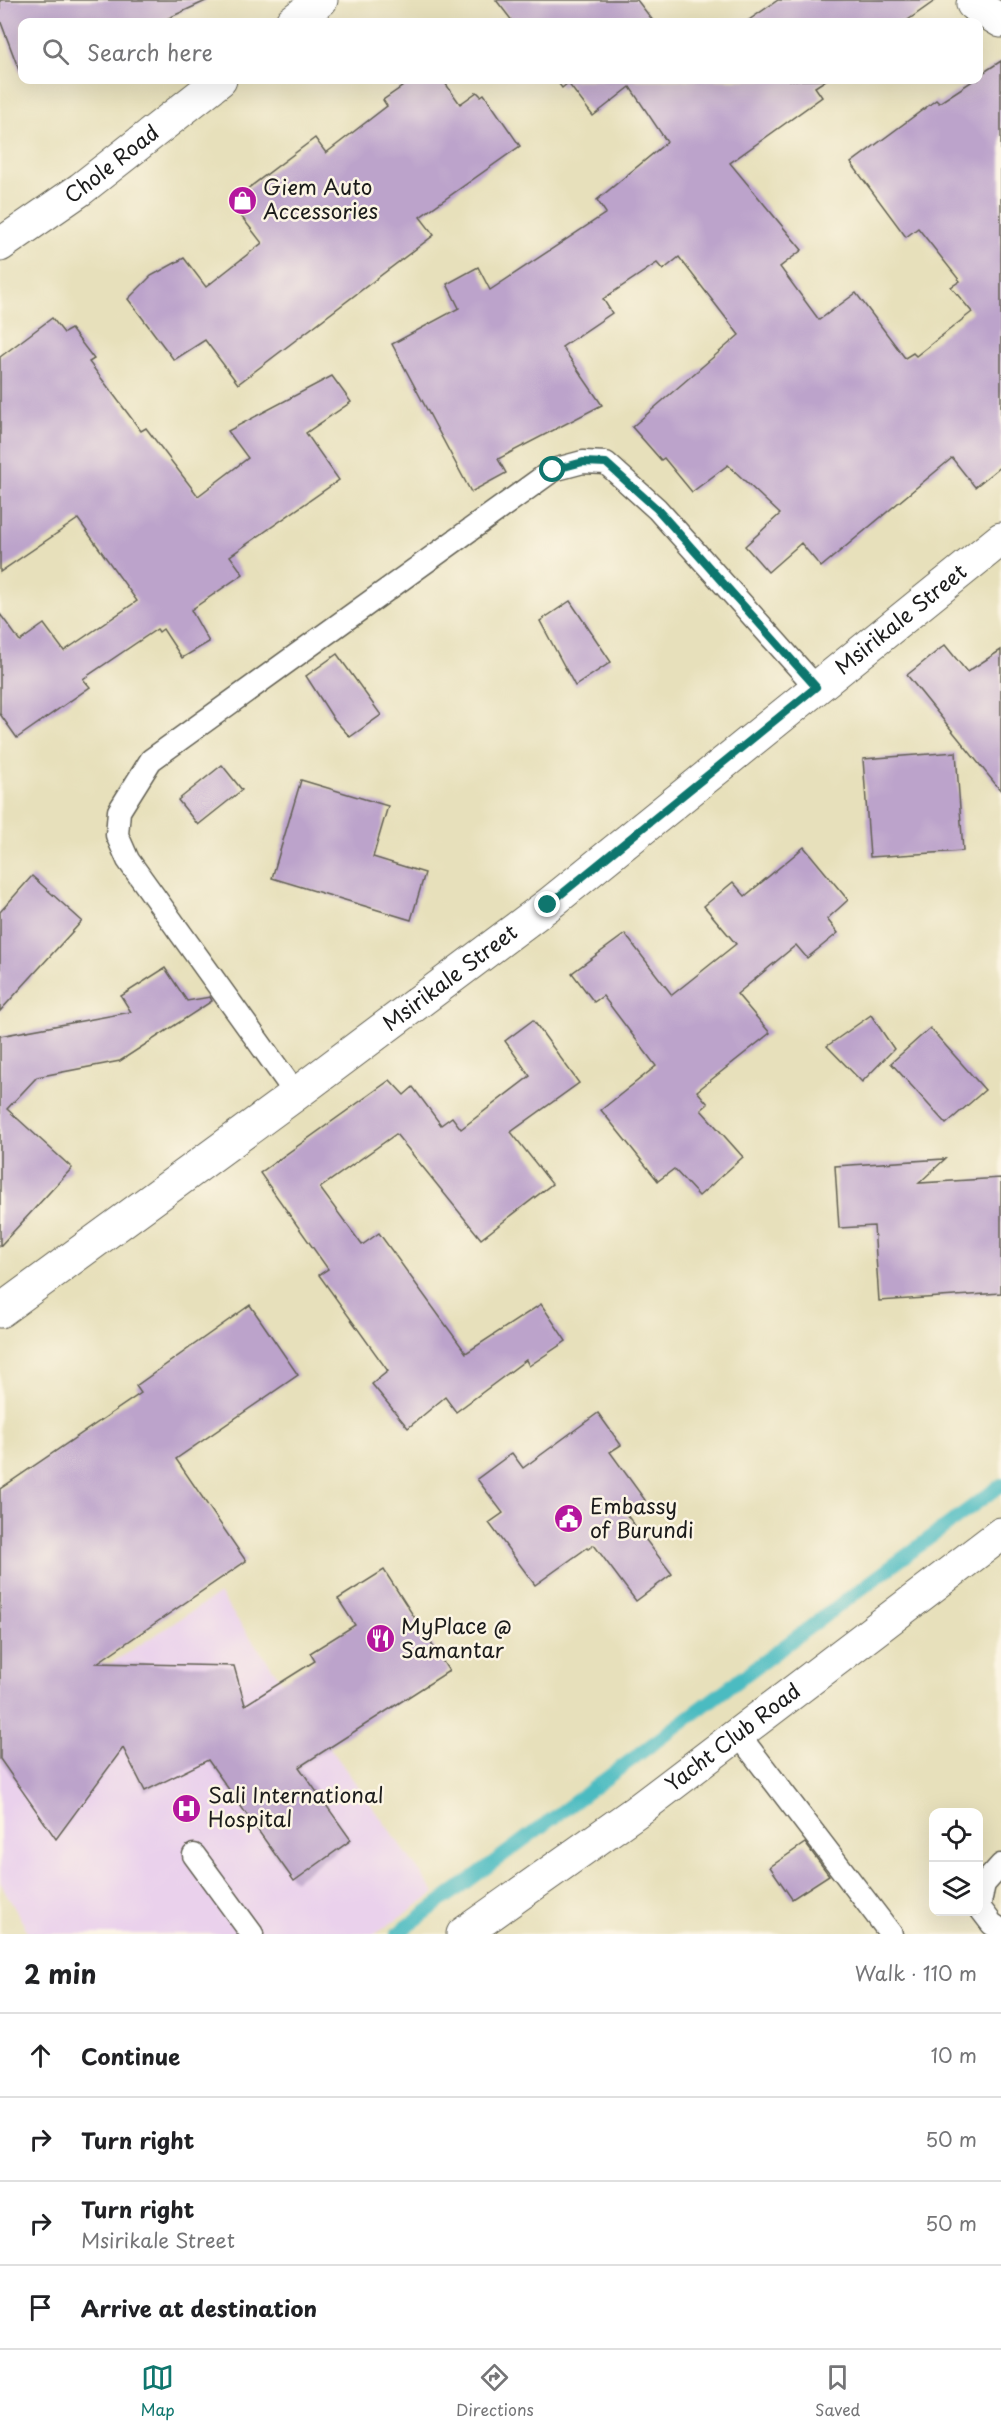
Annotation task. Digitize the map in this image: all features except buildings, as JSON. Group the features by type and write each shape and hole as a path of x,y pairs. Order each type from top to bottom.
{"street":[{"path":"297,18 321,0"},
{"path":"973,4 1001,21"},
{"name":"Chole Road","path":"0,245 81,189 215,84"},
{"name":"Msirikale Street","path":"0,1311 296,1094 548,905 1001,539"},
{"name":"Yacht Club Road","path":"463,1934 637,1811 1001,1534"}],"lane":[{"path":"296,1094 128,860 117,835 119,811 151,760 553,470 583,462 606,463 657,509 816,687"},
{"path":"738,1734 891,1934"},
{"path":"194,1854 252,1934"},
{"path":"1001,1865 984,1884 979,1907 992,1924 1001,1930"}],"shaded area":[{"name":"Sali International Hospital","path":"219,1594 435,1893 375,1934 29,1934 0,1882 0,1734"}],"waterway":[{"path":"397,1934 1001,1485"}],"place":[{"name":"Giem Auto Accessories","path":"242,200"},
{"name":"Embassy of Burundi","path":"569,1519"},
{"name":"MyPlace @ Samantar","path":"380,1639"},
{"name":"Sali International Hospital","path":"187,1808"}],"route":[{"path":"548,905 816,687 657,509 606,463 583,462 553,470"}]}
